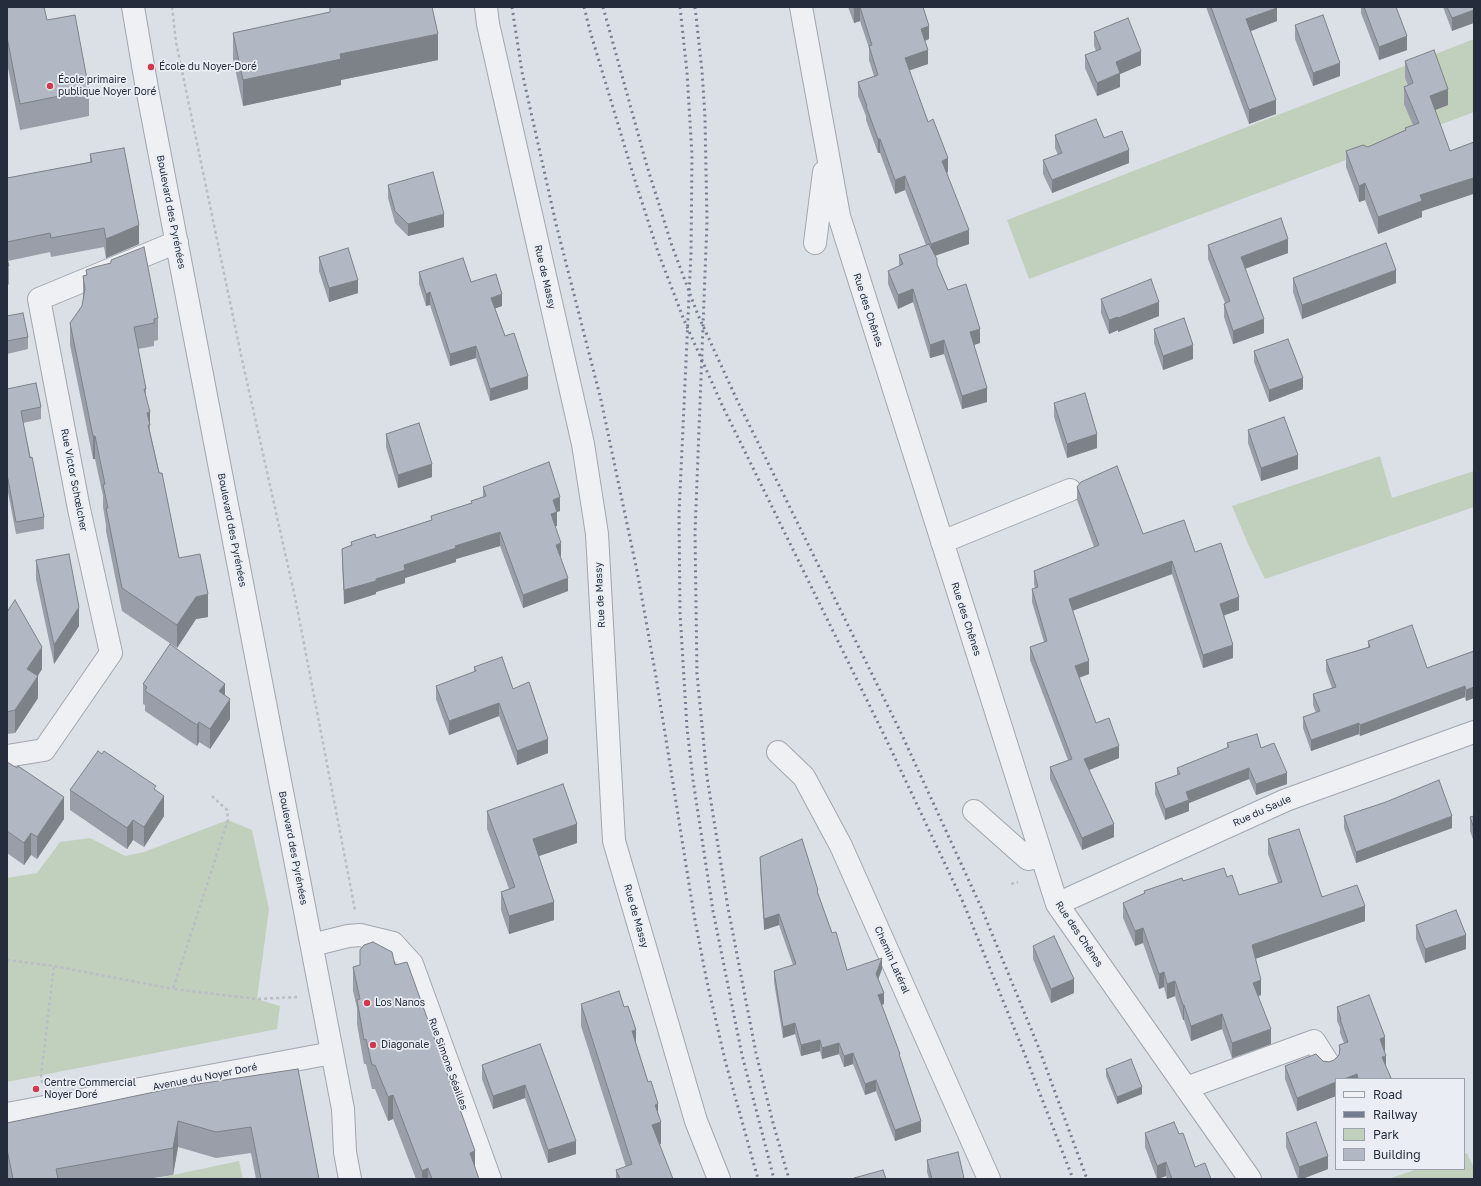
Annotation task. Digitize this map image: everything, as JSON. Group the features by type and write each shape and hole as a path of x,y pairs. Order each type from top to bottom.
{"street":[{"name":"Boulevard des Pyrénées","path":"133,7 322,995 343,1109 345,1152 350,1179"},
{"name":"Rue de Massy","path":"486,7 488,24 583,444 596,534 614,841 696,1121 719,1179"},
{"name":"Rue des Chênes","path":"801,7 839,216 1056,904 1250,1179"},
{"path":"815,243 827,152"},
{"name":"Rue Victor Schœlcher","path":"7,756 44,750 111,653 79,509 39,299 177,242"},
{"path":"942,542 1070,490"},
{"name":"Rue du Saule","path":"1056,904 1286,800 1474,732"},
{"name":"Chemin Latéral","path":"778,752 804,777 841,846 989,1179"},
{"path":"974,811 1028,859 1042,856"},
{"name":"Rue Simone Séailles","path":"312,945 348,936 360,935 393,943 412,964 490,1179"},
{"path":"1186,1088 1314,1041 1328,1063"},
{"name":"Avenue du Noyer Doré","path":"7,1114 332,1053"}],"path":[{"path":"172,7 176,42 237,340 296,602 360,935"},
{"path":"173,989 228,820 228,810 212,796"},
{"path":"7,960 54,966 173,989 257,999 322,995"},
{"path":"43,1107 41,1075 54,966"}],"green space":[{"path":"1474,39 1474,112 1029,279 1007,220"},
{"path":"1380,456 1392,498 1474,471 1474,507 1265,579 1232,506"},
{"path":"228,820 252,830 269,909 257,999 280,1006 277,1029 7,1082 7,878 37,873 60,842 90,838 125,856 144,852"},
{"path":"1467,1153 1474,1168 1474,1179 1388,1179 1415,1170 1465,1170 1465,1154"},
{"path":"239,1161 243,1179 154,1179"}],"building":[{"path":"7,7 44,7 47,20 75,15 89,90 20,104 7,37"},
{"path":"330,7 432,7 438,34 340,54 341,59 243,80 233,33 330,12"},
{"path":"860,7 923,7 929,26 921,29 928,50 905,58 928,122 933,119 948,158 942,161 969,230 931,244 905,176 895,180 880,139 878,139 858,82 878,75 869,46 872,45"},
{"path":"1211,7 1277,7 1246,19 1276,100 1249,110"},
{"path":"1364,7 1396,7 1407,36 1379,47"},
{"path":"1447,7 1474,7 1474,10 1452,18"},
{"path":"1323,15 1340,63 1313,73 1295,25"},
{"path":"1128,18 1141,51 1116,62 1120,73 1097,83 1085,55 1101,49 1094,32"},
{"path":"1434,50 1448,89 1430,96 1450,151 1474,142 1474,180 1473,178 1420,195 1422,201 1378,217 1365,183 1359,186 1346,151 1363,145 1368,147 1406,130 1405,128 1419,123 1404,87 1413,83 1405,61"},
{"path":"1096,119 1104,138 1122,131 1129,150 1052,180 1043,160 1062,153 1055,135"},
{"path":"124,148 139,225 106,239 104,228 51,238 50,233 7,242 7,178 92,162 90,154"},
{"path":"433,172 444,214 408,224 395,211 388,185"},
{"path":"1281,218 1288,239 1241,257 1264,319 1233,331 1224,304 1230,301 1208,245"},
{"path":"1386,243 1396,270 1302,305 1293,278"},
{"path":"929,244 937,259 937,264 948,290 966,284 980,329 970,332 987,388 962,396 944,340 930,345 913,289 898,295 888,271 903,264 899,255"},
{"path":"144,247 158,318 154,319 154,323 134,327 146,389 144,389 150,412 147,413 150,425 148,425 159,473 162,473 179,558 200,554 208,594 196,597 177,625 122,588 106,508 108,508 103,485 105,484 95,436 93,436 70,323 82,306 85,289 83,276 87,275 86,270 111,263 111,260"},
{"path":"348,248 358,280 329,288 319,257"},
{"path":"463,258 471,282 496,274 502,294 491,298 505,336 514,333 528,376 490,389 476,346 450,354 430,292 426,294 419,272"},
{"path":"1151,279 1159,302 1109,320 1101,299"},
{"path":"23,313 28,337 7,341 7,316"},
{"path":"1184,318 1193,345 1163,356 1154,329"},
{"path":"1288,339 1303,378 1269,390 1254,351"},
{"path":"36,383 41,407 21,411 44,517 16,522 7,474 7,389"},
{"path":"1085,393 1097,434 1067,444 1054,403"},
{"path":"1284,417 1298,455 1261,468 1248,430"},
{"path":"419,423 432,464 398,475 386,434"},
{"path":"549,462 560,497 553,500 557,512 551,514 561,543 556,545 568,578 523,595 500,532 455,546 456,548 404,565 405,570 376,579 376,581 344,590 342,549 352,545 351,542 375,534 376,538 432,520 431,516 472,503 471,501 486,496 483,487"},
{"path":"1117,466 1143,534 1184,520 1195,552 1221,543 1239,597 1220,604 1233,645 1203,655 1172,561 1069,599 1089,661 1075,666 1096,723 1109,718 1119,746 1084,759 1114,824 1082,838 1050,767 1072,759 1030,647 1047,641 1032,589 1038,587 1034,571 1099,545 1077,487 1081,482"},
{"path":"69,554 79,607 54,645 36,560"},
{"path":"15,600 42,647 27,669 38,676 15,710 7,712 7,612"},
{"path":"1412,625 1427,668 1474,651 1474,687 1466,690 1465,686 1360,725 1359,723 1311,740 1303,717 1320,711 1313,694 1336,687 1326,660 1370,647 1368,641"},
{"path":"170,644 225,684 219,691 230,699 210,729 199,722 197,725 145,691 147,687 143,684"},
{"path":"502,657 513,689 529,682 548,739 517,751 499,703 449,721 436,686 476,671 474,667"},
{"path":"1257,734 1261,748 1274,743 1287,773 1256,784 1249,768 1186,792 1189,800 1165,809 1155,783 1180,774 1177,768 1229,747 1227,743"},
{"path":"98,751 102,754 104,751 156,786 154,789 164,796 144,827 133,820 127,828 70,790"},
{"path":"7,762 17,768 18,766 64,797 37,837 31,833 24,843 7,831"},
{"path":"1439,780 1452,816 1356,852 1344,816 1386,802"},
{"path":"563,784 577,824 533,839 554,902 509,916 501,892 515,887 487,811"},
{"path":"1474,816 1474,828 1470,817"},
{"path":"1299,829 1322,897 1357,885 1365,906 1252,945 1261,980 1253,983 1271,1029 1232,1043 1222,1014 1191,1026 1175,981 1167,984 1164,972 1159,974 1143,928 1135,931 1123,903 1145,893 1144,891 1182,878 1183,881 1224,868 1227,877 1232,875 1239,895 1282,882 1268,839"},
{"path":"802,839 818,890 817,891 832,933 836,932 847,970 882,958 876,974 884,993 878,995 900,1054 921,1121 895,1130 876,1080 865,1084 853,1053 844,1056 839,1043 822,1048 820,1040 801,1045 795,1023 783,1027 774,971 796,964 779,914 764,919 760,857"},
{"path":"1456,910 1466,935 1425,949 1416,925"},
{"path":"1054,936 1074,979 1051,989 1033,946"},
{"path":"373,942 392,952 395,965 407,962 475,1151 470,1153 479,1179 432,1179 428,1168 422,1171 393,1095 388,1097 375,1065 372,1065 366,1039 364,1040 357,1000 360,999 353,967 360,965 360,950 364,945"},
{"path":"619,991 624,1007 628,1006 636,1030 632,1031 648,1082 651,1081 658,1104 655,1105 661,1122 652,1125 673,1179 620,1179 616,1170 632,1164 581,1004"},
{"path":"1369,995 1385,1037 1380,1039 1386,1056 1382,1057 1391,1078 1358,1078 1357,1074 1347,1078 1335,1078 1335,1082 1297,1098 1285,1066 1316,1054 1323,1061 1329,1062 1334,1060 1339,1055 1339,1045 1348,1042 1337,1007"},
{"path":"540,1044 576,1141 548,1150 525,1085 493,1096 482,1065"},
{"path":"1131,1059 1142,1087 1117,1097 1106,1069"},
{"path":"298,1069 319,1179 261,1179 251,1127 216,1132 178,1121 173,1148 56,1169 58,1179 13,1179 7,1149 7,1123 178,1087"},
{"path":"1174,1122 1179,1134 1183,1133 1195,1167 1205,1163 1211,1179 1172,1179 1166,1162 1157,1166 1145,1133"},
{"path":"1316,1122 1328,1156 1299,1167 1286,1133"},
{"path":"958,1152 964,1178 932,1179 927,1160"},
{"path":"883,1170 886,1179 854,1179 854,1178"}],"railway":[{"path":"512,7 522,72 556,224 601,400 638,576 656,677 694,915 707,982 725,1060 758,1179"},
{"path":"584,7 632,171 658,252 684,320 723,407 886,739 963,902 1073,1179"},
{"path":"603,7 647,166 672,246 698,315 737,400 902,735 981,907 1038,1046 1087,1179"},
{"path":"680,7 687,72 692,155 691,253 679,514 680,613 687,728 693,780 713,911 742,1055 774,1179"},
{"path":"695,7 705,117 707,222 695,533 697,674 707,777 728,908 756,1053 773,1123 789,1179"}],"place":[{"name":"École du Noyer-Doré","path":"151,67"},
{"name":"École primaire publique Noyer Doré","path":"50,86"},
{"name":"Los Nanos","path":"367,1003"},
{"name":"Diagonale","path":"373,1045"},
{"name":"Centre Commercial Noyer Doré","path":"36,1089"}]}
